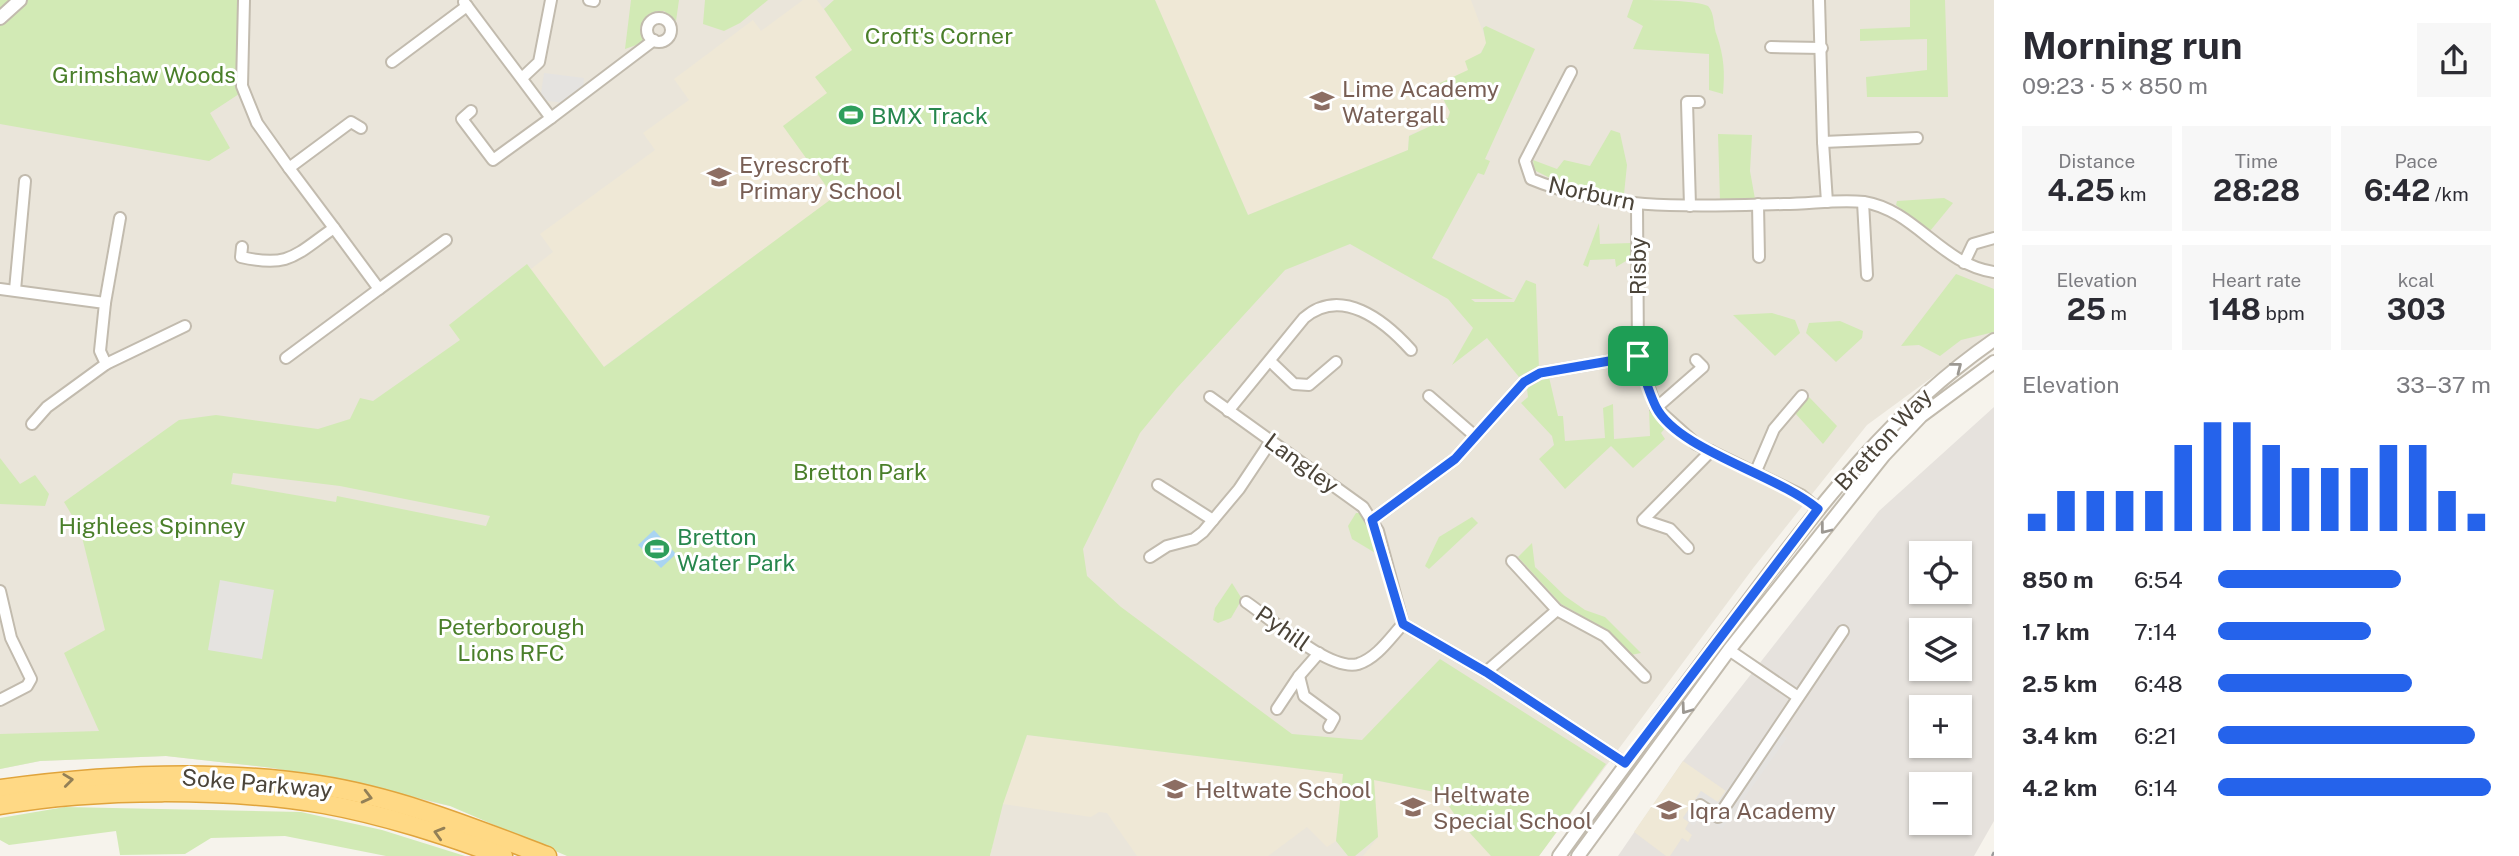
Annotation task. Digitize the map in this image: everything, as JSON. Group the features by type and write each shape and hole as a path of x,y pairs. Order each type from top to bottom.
{"highway":[{"name":"Soke Parkway","path":"0,789 82,778 187,775 318,785 438,814 547,856"},
{"name":"Soke Parkway","path":"0,805 82,796 191,792 324,804 443,834 503,856"}],"street":[{"path":"0,18 20,0"},
{"path":"244,0 242,86 257,123 380,289"},
{"path":"522,78 539,62 551,0"},
{"path":"1819,0 1823,142 1828,202"},
{"path":"392,62 401,49 465,3 551,118"},
{"path":"471,111 462,119 493,160 654,40"},
{"path":"1771,47 1822,48"},
{"name":"Norburn","path":"1571,72 1525,161 1526,171 1531,179 1548,186 1637,204 1690,206 1863,202 1899,216 1941,249 1964,262 1993,273"},
{"path":"1690,206 1687,102 1699,102"},
{"path":"289,168 351,122 361,128"},
{"path":"1823,142 1917,138"},
{"path":"15,290 25,181"},
{"path":"1863,202 1867,275"},
{"name":"Risby","path":"1637,204 1638,356 1656,408 1680,431 1711,451 1801,495 1818,509"},
{"path":"1759,204 1759,257"},
{"path":"106,364 100,351 105,303 120,218"},
{"path":"243,247 241,257 279,263 289,260 334,228"},
{"path":"1964,262 1973,244 1994,239"},
{"path":"295,357 380,289 443,247"},
{"path":"0,289 105,303"},
{"path":"1228,411 1304,318 1317,306 1337,303 1359,311 1399,336 1411,350"},
{"path":"32,424 47,407 106,364 185,326"},
{"name":"Bretton Way","path":"1559,856 1625,763 1818,509 1928,389 1994,340"},
{"path":"1372,520 1455,459 1524,382 1540,373 1638,356"},
{"path":"1656,408 1703,367 1696,360"},
{"path":"1270,361 1294,383 1308,384 1336,362"},
{"name":"Bretton Way","path":"1578,856 1729,650 1884,455 1920,416 1994,362"},
{"path":"1429,396 1475,436"},
{"path":"1756,471 1774,429 1802,396"},
{"name":"Langley","path":"1210,397 1363,507 1372,520 1403,624"},
{"path":"1150,557 1167,546 1194,539 1238,489 1271,440"},
{"path":"1688,548 1670,529 1643,520 1711,451"},
{"path":"1158,485 1213,520"},
{"path":"1511,561 1557,610 1605,636 1645,677"},
{"path":"0,592 11,638 31,680 27,686 0,699"},
{"name":"Pyhill","path":"1246,602 1319,653 1342,665 1358,664 1373,657 1403,624"},
{"path":"1486,672 1557,610"},
{"path":"1403,624 1486,672 1625,763"},
{"path":"1700,805 1718,817 1843,631"},
{"path":"1729,650 1798,697"},
{"name":"Pyhill","path":"1277,709 1299,676 1319,653"},
{"name":"Pyhill","path":"1299,676 1304,696 1334,718 1329,727"}],"shaded area":[{"path":"0,0 1994,0 1994,332 1867,425 1754,567 1539,856 990,856 1000,810 450,806 273,768 166,756 40,761 0,769"},
{"name":"Eyrescroft Primary School","path":"803,0 817,0 853,50 816,76 828,93 783,126 835,197 603,367 531,269 553,252 540,234 655,150 643,133 689,100 674,79 753,20 761,31"},
{"name":"Lime Academy Watergall","path":"1155,0 1471,0 1487,43 1468,70 1439,91 1450,112 1448,118 1409,135 1408,150 1248,215"},
{"path":"544,73 584,78 583,90 565,103 540,100"},
{"path":"1994,407 1994,821 1974,856 1618,856 1683,761 1879,511"},
{"path":"220,580 274,590 262,659 208,650"},
{"path":"1770,726 1787,738 1722,829 1706,818 1699,818 1694,826 1683,818 1701,791 1718,802"},
{"name":"Heltwate School","path":"1027,735 1343,774 1336,841 1327,847 1307,827 1268,856 1137,856 1107,813 1099,812 1091,817 1003,804"},
{"name":"Iqra Academy","path":"1683,761 1726,791 1717,803 1701,791 1683,818 1689,822 1685,829 1692,835 1688,842 1682,838 1670,856 1666,856 1634,832"},
{"name":"Heltwate Special School","path":"1373,780 1440,793 1459,821 1491,856 1363,856 1378,837"}],"green space":[{"name":"Grimshaw Woods","path":"0,0 239,0 239,94 210,113 230,148 209,161 0,124"},
{"path":"631,0 679,0 676,21 664,11 651,13 645,17 640,29 645,42 625,49"},
{"path":"705,0 768,0 740,23 724,31 703,24"},
{"name":"Bretton Park","path":"834,0 1155,0 1248,215 1408,150 1409,136 1448,118 1450,112 1439,91 1440,83 1468,70 1465,61 1481,53 1486,43 1483,28 1486,26 1535,49 1485,159 1490,161 1484,175 1478,173 1432,258 1513,299 1471,299 1475,302 1514,302 1526,280 1536,284 1539,370 1519,377 1487,338 1452,365 1473,328 1448,299 1350,244 1285,270 1176,389 1140,433 1083,549 1087,576 1121,607 1292,734 1362,740 1440,659 1606,764 1539,856 1491,856 1459,821 1440,793 1374,780 1378,837 1355,856 1348,856 1336,841 1343,774 1027,735 1003,804 990,856 567,856 450,806 370,786 273,768 166,756 40,761 0,769 0,734 99,731 64,653 105,630 80,529 64,502 179,420 216,415 318,429 350,419 360,398 373,401 460,340 449,325 527,264 604,367 834,197 783,126 827,93 815,77 852,50 824,9","holes":["233,473 340,486 490,516 486,526 337,496 336,502 231,484"]},
{"path":"1633,0 1683,1 1708,6 1723,58 1723,94 1709,90 1709,54 1633,49 1643,26 1627,17"},
{"path":"1910,0 1945,0 1948,97 1867,97 1866,77 1927,70 1927,39 1860,41 1860,29 1910,27"},
{"path":"1611,130 1620,133 1627,165 1624,194 1558,182 1534,170 1533,160 1557,169 1564,160 1590,166"},
{"path":"1718,134 1752,135 1750,171 1755,199 1720,201"},
{"path":"1944,198 1953,203 1930,231 1896,205 1897,201"},
{"path":"1599,223 1600,244 1632,243 1631,258 1616,267 1615,259 1590,260 1588,267 1583,265"},
{"path":"1956,274 1994,289 1994,332 1961,340 1940,356 1919,345 1901,346"},
{"path":"1772,313 1795,320 1800,333 1775,356 1733,315"},
{"path":"1840,321 1863,331 1862,338 1836,362 1806,333 1809,323"},
{"path":"1549,377 1558,416 1563,416 1565,441 1605,438 1603,408 1613,404 1614,439 1650,436 1649,408 1652,407 1667,426 1661,433 1665,439 1633,468 1611,446 1565,489 1539,459 1554,445 1552,436 1521,403 1528,397 1527,389 1533,381"},
{"path":"1809,397 1837,426 1823,444 1795,413"},
{"path":"0,458 20,484 35,475 49,494 45,506 0,504"},
{"path":"1356,513 1361,513 1371,531 1377,554 1352,539 1348,526"},
{"path":"1472,517 1478,523 1429,569 1425,566 1439,537"},
{"path":"1532,543 1535,567 1565,596 1585,610 1605,617 1641,653 1631,655 1605,629 1561,604 1518,557"},
{"path":"1232,583 1242,599 1231,618 1218,623 1213,620 1215,608"},
{"path":"65,807 301,812 382,830 465,856 386,856 285,836 211,838 185,854 120,855 116,831 9,845 0,840 0,818"}],"water":[{"name":"Bretton Water Park","path":"654,530 676,554 661,568 638,545"}],"railway":[{"path":"1992,856 1994,852"}],"place":[{"name":"Lime Academy Watergall","path":"1322,101"},
{"name":"BMX Track","path":"851,115"},
{"name":"Eyrescroft Primary School","path":"719,177"},
{"name":"Bretton Water Park","path":"657,549"},
{"name":"Heltwate School","path":"1175,789"},
{"name":"Heltwate Special School","path":"1413,807"},
{"name":"Iqra Academy","path":"1669,810"}],"route":[{"path":"1638,356 1656,408 1672,425 1696,444 1756,471 1801,495 1818,509 1625,763 1486,672 1403,624 1378,531 1372,520 1455,459 1524,382 1540,373 1638,356"}],"park label":[{"name":"Croft's Corner","path":"939,35"},
{"name":"Highlees Spinney","path":"152,525"},
{"name":"Peterborough Lions RFC","path":"511,639"}]}
